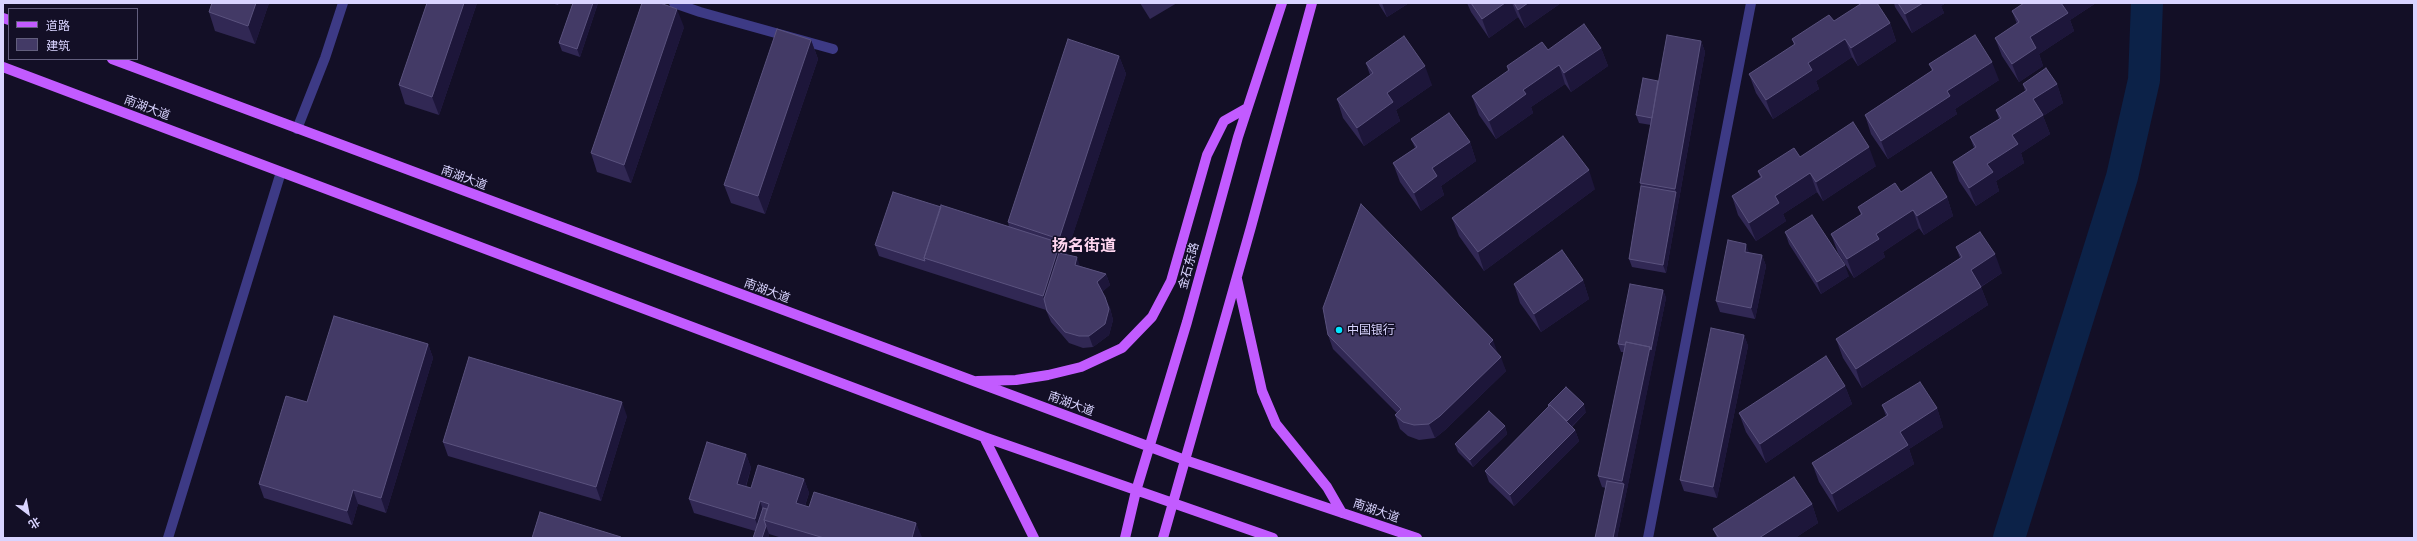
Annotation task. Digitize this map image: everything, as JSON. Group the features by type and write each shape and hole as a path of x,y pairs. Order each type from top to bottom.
{"main road":[{"name":"金石东路","path":"1125,538 1136,491 1247,108 1282,3"},
{"path":"1163,538 1237,278 1312,3"},
{"name":"南湖大道","path":"115,60 1149,447 1417,538"},
{"name":"南湖大道","path":"3,67 984,437 1273,538"},
{"path":"973,381 1016,380 1048,375 1081,367 1122,348 1152,317 1171,281 1207,156 1224,121 1247,108"},
{"path":"1237,278 1262,390 1276,424 1327,487 1342,513"},
{"path":"984,437 1034,538"}],"street":[{"path":"297,129 325,58 343,3"},
{"path":"674,3 833,49"},
{"path":"1648,538 1751,3"},
{"path":"168,538 281,172"}],"building":[{"path":"212,3 256,3 248,26 209,12"},
{"path":"427,3 464,3 432,97 399,85"},
{"path":"573,3 593,3 577,49 559,43"},
{"path":"642,3 660,3 677,9 624,165 591,153"},
{"path":"1471,3 1505,3 1482,19"},
{"path":"1514,3 1528,3 1518,10"},
{"path":"1862,3 1877,3 1890,23 1851,48 1845,39 1808,63 1812,70 1766,100 1749,74 1795,44 1792,39 1829,15 1834,21"},
{"path":"1898,3 1923,3 1905,14"},
{"path":"2024,3 2061,3 2068,13 2030,37 2036,48 2012,64 1995,38 2019,22 2012,11"},
{"path":"1584,24 1601,48 1564,73 1559,65 1523,90 1526,94 1489,121 1472,96 1509,70 1507,66 1542,42 1548,50"},
{"path":"777,29 811,40 758,196 724,185"},
{"path":"1667,35 1701,41 1675,189 1640,183"},
{"path":"1975,35 1992,62 1947,91 1950,96 1881,141 1865,115 1933,70 1929,64"},
{"path":"1404,36 1425,66 1387,93 1393,102 1357,128 1337,99 1373,73 1366,63"},
{"path":"1068,39 1119,56 1059,239 1008,222"},
{"path":"2046,68 2057,84 2033,99 2043,115 2012,135 2018,144 1987,164 1993,172 1969,188 1953,162 1976,147 1970,137 2001,118 1996,110 2027,90 2023,84"},
{"path":"1643,78 1658,81 1652,118 1636,115"},
{"path":"1449,113 1470,142 1432,168 1437,176 1414,193 1393,163 1417,147 1411,139"},
{"path":"1853,122 1869,147 1816,182 1810,173 1775,196 1779,203 1749,223 1732,196 1762,177 1758,171 1794,148 1800,157"},
{"path":"1563,136 1589,170 1478,252 1452,218"},
{"path":"1931,172 1947,197 1917,216 1913,210 1876,234 1879,239 1847,259 1831,234 1862,214 1858,207 1895,183 1901,192"},
{"path":"1641,186 1676,192 1663,265 1629,259"},
{"path":"893,192 941,207 924,258 925,261 875,245"},
{"path":"1361,204 1493,340 1489,344 1501,357 1440,416 1429,424 1414,425 1403,422 1395,415 1401,409 1328,335 1323,308"},
{"path":"941,205 1060,243 1043,296 924,258"},
{"path":"1812,215 1845,265 1817,282 1785,232"},
{"path":"1980,232 1995,254 1971,270 1981,287 1856,369 1836,339 1962,257 1956,247"},
{"path":"1728,240 1746,244 1745,252 1762,255 1751,308 1716,301"},
{"path":"1562,250 1583,280 1534,314 1514,284"},
{"path":"1059,253 1077,257 1075,265 1106,274 1097,282 1105,297 1109,309 1105,324 1089,336 1079,336 1065,332 1047,311 1044,299"},
{"path":"1630,284 1663,290 1651,350 1650,347 1626,342 1625,345 1618,344"},
{"path":"334,316 428,344 381,498 353,490 347,511 259,484 286,396 307,402"},
{"path":"1711,328 1744,335 1713,487 1680,480"},
{"path":"1626,342 1650,347 1622,481 1598,476"},
{"path":"1826,356 1845,386 1760,444 1739,413"},
{"path":"469,357 622,402 596,487 443,442"},
{"path":"1920,382 1937,408 1900,432 1908,445 1832,494 1812,463 1888,415 1882,405"},
{"path":"1566,387 1584,404 1567,421 1550,405 1548,405"},
{"path":"1550,405 1575,430 1510,495 1485,471"},
{"path":"1489,411 1505,426 1470,460 1455,444"},
{"path":"707,442 746,454 737,484 751,488 758,465 804,479 796,503 809,507 814,492 916,523 912,538 824,538 764,520 769,504 760,501 755,519 689,499"},
{"path":"1794,477 1812,504 1759,538 1719,538 1713,529"},
{"path":"1607,481 1624,484 1613,538 1595,538"},
{"path":"763,508 767,509 764,520 766,526 762,538 753,538"},
{"path":"540,512 621,537 621,538 532,538"}],"waterway":[{"path":"2009,538 2122,177 2144,80 2147,3"}],"place":[{"name":"中国银行","path":"1339,330"}],"district":[{"name":"扬名街道","path":"1084,246"}]}
